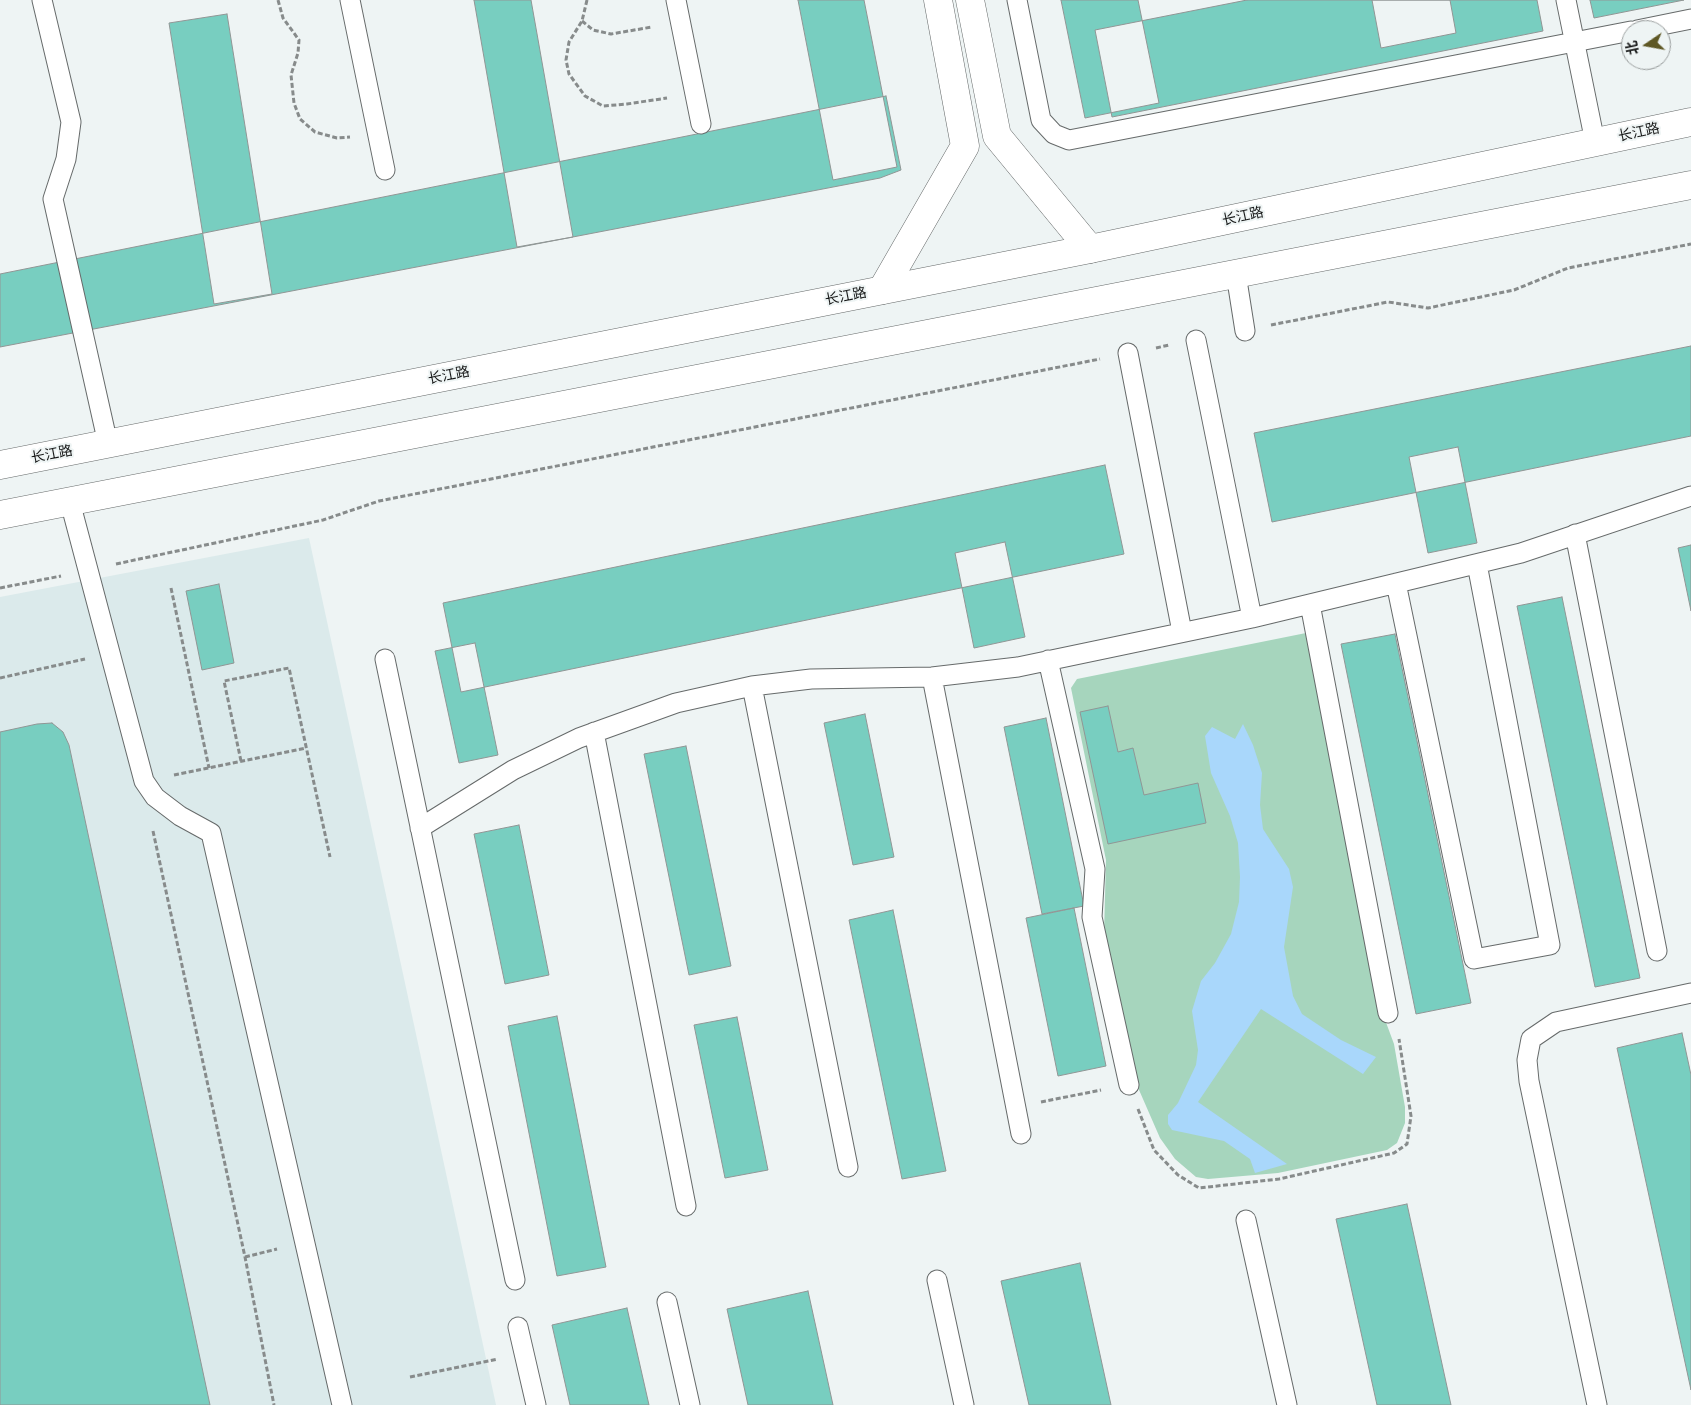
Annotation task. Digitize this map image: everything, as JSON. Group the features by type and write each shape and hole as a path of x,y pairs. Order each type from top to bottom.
{"street":[{"path":"882,290 965,146 938,0"},
{"path":"970,0 997,136 1090,249"},
{"name":"长江路","path":"0,465 1090,249 1691,122"},
{"path":"0,515 1691,185"}],"lane":[{"path":"42,0 70,122 66,159 54,199 108,444"},
{"path":"350,0 385,170"},
{"path":"676,0 700,124"},
{"path":"1017,0 1041,120 1054,134 1069,140 1621,33"},
{"path":"1566,0 1595,142"},
{"path":"1671,23 1691,19"},
{"path":"1236,274 1245,331"},
{"path":"1196,340 1252,618"},
{"path":"1128,353 1182,632"},
{"path":"420,828 513,770 594,732 676,703 752,686 811,679 932,677 1018,667 1252,618 1521,553 1691,496"},
{"path":"70,502 144,781 155,797 180,816 211,833 342,1405"},
{"path":"1575,534 1657,951"},
{"path":"1396,583 1474,959 1550,945 1477,564"},
{"path":"1310,604 1388,1012"},
{"path":"385,659 515,1280"},
{"path":"1048,660 1095,869 1092,917 1129,1085"},
{"path":"932,677 1021,1134"},
{"path":"752,686 848,1167"},
{"path":"594,732 686,1206"},
{"path":"1597,1405 1529,1081 1527,1060 1531,1039 1556,1022 1691,993"},
{"path":"1246,1220 1287,1405"},
{"path":"937,1280 964,1405"},
{"path":"666,1302 690,1405"},
{"path":"518,1327 536,1405"}],"path":[{"path":"278,0 283,18 299,40 298,53 291,75 294,103 300,119 315,132 337,138 378,136"},
{"path":"587,0 582,21 569,42 566,60 568,74 585,96 603,106 694,93"},
{"path":"582,21 593,30 611,34 680,22"},
{"path":"1245,331 1388,302 1428,308 1514,290 1568,268 1691,244"},
{"path":"0,588 323,520 379,501 1196,340"},
{"path":"171,588 209,768"},
{"path":"0,678 110,653"},
{"path":"241,761 224,682 289,668 330,857"},
{"path":"274,1405 245,1256 156,845 144,781 306,748"},
{"path":"1015,1107 1129,1085 1154,1150 1178,1175 1199,1188 1279,1179 1394,1153 1407,1144 1411,1116 1400,1042 1388,1012"},
{"path":"245,1256 304,1243"},
{"path":"410,1377 524,1354"}],"shaded area":[{"path":"309,538 496,1405 0,1405 0,597"}],"green space":[{"path":"1306,633 1384,1017 1394,1044 1405,1107 1405,1123 1397,1143 1387,1150 1278,1173 1208,1179 1196,1177 1175,1159 1160,1138 1136,1083 1104,934 1106,860 1071,688 1077,679"}],"water":[{"path":"1243,724 1253,745 1262,773 1260,805 1263,829 1289,869 1293,887 1284,947 1293,996 1302,1014 1341,1040 1376,1057 1363,1074 1261,1009 1198,1102 1287,1164 1255,1173 1250,1159 1224,1141 1172,1130 1168,1124 1168,1115 1178,1103 1196,1065 1198,1050 1192,1011 1201,981 1215,963 1231,934 1239,902 1238,843 1230,816 1211,773 1205,736 1212,727 1235,739"}],"building":[{"path":"474,0 531,0 573,237 517,247"},
{"path":"798,0 864,0 897,167 833,180"},
{"path":"1061,0 1138,0 1159,103 1085,118"},
{"path":"1247,0 1537,0 1543,31 1112,117 1095,30"},
{"path":"1372,0 1450,0 1456,33 1381,48"},
{"path":"1590,0 1684,0 1594,18"},
{"path":"227,14 272,294 214,304 169,23"},
{"path":"886,96 901,170 880,178 0,347 0,274"},
{"path":"1691,346 1691,436 1272,522 1254,433"},
{"path":"1458,447 1477,543 1428,553 1409,457"},
{"path":"1105,465 1124,554 461,692 443,603"},
{"path":"1005,542 1025,637 974,648 955,553"},
{"path":"1691,545 1691,611 1678,548"},
{"path":"219,584 234,663 202,670 186,591"},
{"path":"1562,597 1640,978 1595,987 1517,606"},
{"path":"1395,634 1471,1003 1416,1014 1341,644"},
{"path":"475,643 498,755 459,763 435,651"},
{"path":"1108,706 1118,752 1133,748 1144,795 1198,783 1206,823 1108,844 1080,712"},
{"path":"865,714 894,857 853,865 824,723"},
{"path":"1046,718 1084,906 1042,914 1004,727"},
{"path":"52,723 63,732 69,745 210,1405 0,1405 0,732 37,724"},
{"path":"686,746 731,966 689,975 644,754"},
{"path":"519,825 549,975 505,984 474,834"},
{"path":"1074,908 1106,1066 1058,1076 1026,918"},
{"path":"893,910 946,1171 902,1179 849,920"},
{"path":"557,1016 606,1267 557,1276 508,1026"},
{"path":"737,1017 768,1170 725,1178 694,1025"},
{"path":"1682,1033 1691,1075 1691,1390 1617,1048"},
{"path":"1407,1204 1451,1405 1377,1405 1336,1219"},
{"path":"1080,1263 1111,1405 1029,1405 1001,1281"},
{"path":"808,1291 833,1405 748,1405 727,1309"},
{"path":"627,1308 649,1405 570,1405 552,1325"}]}
